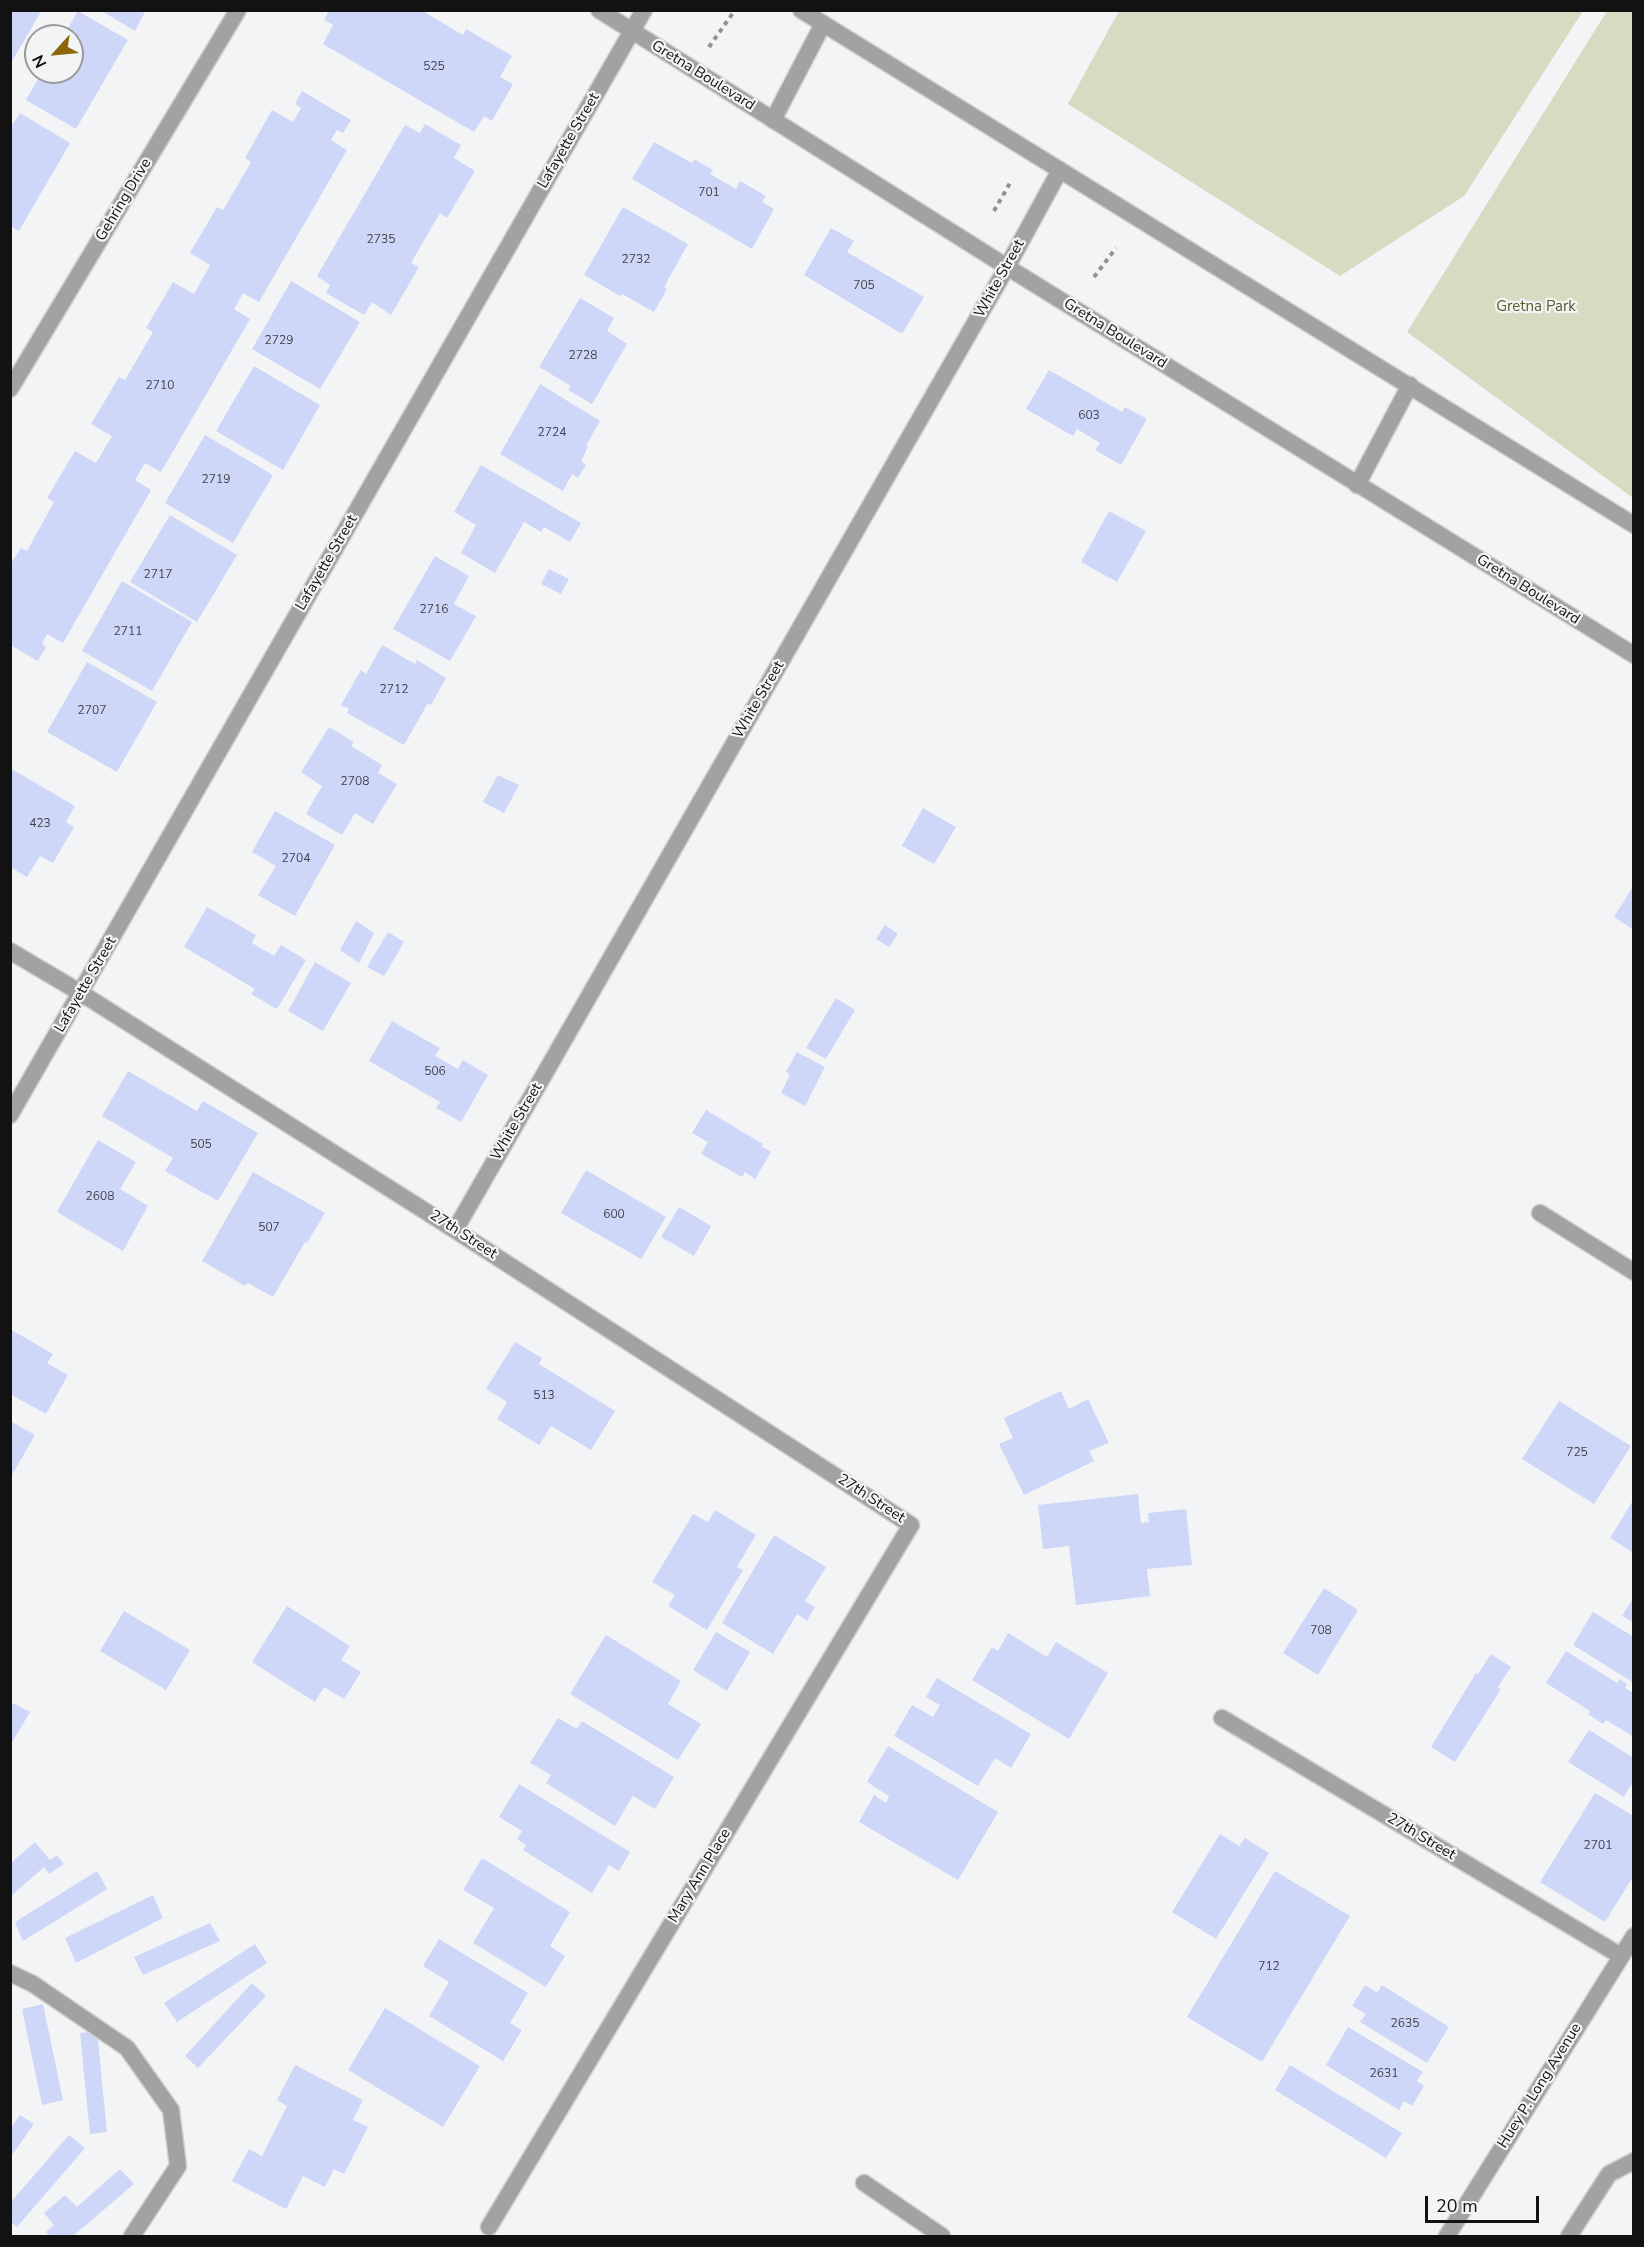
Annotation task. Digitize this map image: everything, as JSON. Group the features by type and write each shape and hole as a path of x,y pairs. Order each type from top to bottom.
{"street":[{"name":"Gehring Drive","path":"10,389 238,10"},
{"name":"Gretna Boulevard","path":"599,10 1007,267 1634,655"},
{"name":"Lafayette Street","path":"10,1115 644,10"},
{"path":"801,10 1634,525"},
{"path":"772,120 823,24"},
{"name":"White Street","path":"455,1230 1007,267 1060,170"},
{"path":"1357,485 1410,386"},
{"name":"27th Street","path":"10,951 81,993 455,1230 911,1525"},
{"path":"1540,1213 1634,1272"},
{"name":"Mary Ann Place","path":"489,2227 911,1525"},
{"name":"27th Street","path":"1222,1718 1621,1956"},
{"name":"Huey P. Long Avenue","path":"1447,2236 1634,1936"},
{"path":"10,1973 33,1984 127,2048 171,2110 178,2166 132,2236"},
{"path":"1569,2236 1609,2174 1634,2161"},
{"path":"864,2183 942,2236"}],"path":[{"path":"709,48 735,10"},
{"path":"994,211 1010,183"},
{"path":"1094,277 1116,248"}],"green space":[{"path":"1119,11 1583,11 1464,196 1340,276 1068,104"},
{"name":"Gretna Park","path":"1607,11 1633,11 1633,498 1407,332"}],"building":[{"path":"10,10 42,10 34,24 24,24 24,41 10,65"},
{"path":"100,10 146,10 135,31"},
{"path":"329,10 421,10 463,35 466,29 512,56 500,77 513,84 492,121 484,116 474,132 323,44 333,25 324,20"},
{"path":"78,11 128,40 76,129 26,100 35,84 84,84 84,24 70,24"},
{"path":"302,91 351,120 343,133 337,130 331,140 347,150 259,302 243,293 234,309 250,319 161,472 145,463 135,480 151,490 63,643 47,634 42,644 46,647 38,661 10,645 10,565 21,548 27,551 54,502 47,498 75,451 96,463 112,436 91,424 119,377 125,380 153,332 146,328 173,282 194,294 210,265 190,253 217,207 223,210 251,162 245,158 272,110 293,122 301,108 295,104"},
{"path":"20,113 70,143 19,231 10,226 10,128"},
{"path":"425,124 461,145 454,158 475,171 447,218 440,213 411,263 419,267 391,315 372,302 364,315 326,293 330,285 317,276 405,125 420,133"},
{"path":"654,142 692,163 694,159 713,170 710,174 736,189 740,181 766,196 762,202 774,209 752,249 632,179"},
{"path":"623,207 688,244 664,287 667,289 654,312 584,275"},
{"path":"831,228 854,241 847,252 924,297 902,334 804,275"},
{"path":"291,281 360,322 320,389 252,349"},
{"path":"580,298 614,318 607,331 627,344 592,404 568,390 571,386 539,367"},
{"path":"254,366 320,405 283,470 216,431"},
{"path":"1049,370 1122,412 1125,407 1147,419 1121,465 1095,450 1100,443 1077,429 1073,436 1026,409"},
{"path":"540,384 600,421 586,446 588,447 581,461 586,465 578,478 572,474 563,491 500,454"},
{"path":"205,435 273,475 233,543 165,503"},
{"path":"481,465 581,523 570,542 544,527 541,532 524,522 495,573 461,553 476,525 454,512"},
{"path":"1109,511 1146,531 1117,582 1081,562"},
{"path":"170,515 237,555 197,622 130,582"},
{"path":"435,556 469,576 454,604 476,616 450,661 393,629"},
{"path":"549,569 569,579 561,594 541,584"},
{"path":"122,581 192,622 152,691 82,651"},
{"path":"382,645 415,664 417,660 446,678 431,705 428,703 404,745 347,713 349,709 341,705 361,670 366,674"},
{"path":"87,662 157,702 117,772 47,732"},
{"path":"329,727 354,742 351,746 382,765 378,773 397,784 373,824 355,813 342,835 306,814 322,786 301,772"},
{"path":"10,768 75,806 66,822 74,827 53,863 40,856 27,877 10,867"},
{"path":"498,775 519,785 504,813 483,802"},
{"path":"923,808 956,827 934,864 902,846"},
{"path":"275,811 335,845 295,916 258,895 276,866 252,852"},
{"path":"1634,885 1634,930 1614,917"},
{"path":"207,907 256,935 252,943 274,956 281,945 306,960 277,1009 251,994 255,989 184,947"},
{"path":"356,921 374,933 359,963 340,950"},
{"path":"885,925 898,934 889,947 876,939"},
{"path":"388,932 404,942 384,976 367,967"},
{"path":"315,962 351,983 323,1031 288,1011"},
{"path":"836,998 855,1010 826,1059 806,1048"},
{"path":"392,1021 440,1048 435,1056 458,1069 463,1060 488,1075 461,1122 436,1108 440,1102 369,1061"},
{"path":"797,1052 825,1067 805,1106 781,1093 790,1075 786,1072"},
{"path":"128,1071 197,1111 203,1101 258,1133 218,1201 165,1171 173,1158 102,1116"},
{"path":"706,1110 763,1144 761,1146 771,1152 755,1179 745,1172 742,1177 701,1154 708,1142 692,1133"},
{"path":"98,1140 136,1162 120,1189 148,1206 123,1251 57,1212"},
{"path":"586,1170 666,1217 641,1259 561,1213"},
{"path":"253,1172 325,1213 273,1297 248,1283 245,1286 202,1261"},
{"path":"679,1207 711,1226 694,1256 661,1237"},
{"path":"10,1329 53,1354 47,1363 68,1375 46,1414 10,1394"},
{"path":"515,1342 542,1358 539,1364 615,1411 591,1450 551,1426 539,1445 497,1419 507,1402 486,1389"},
{"path":"1061,1391 1069,1409 1088,1399 1109,1443 1089,1451 1094,1461 1024,1495 999,1444 1013,1438 1004,1418"},
{"path":"1559,1401 1631,1446 1594,1504 1522,1459"},
{"path":"10,1421 35,1435 12,1475 10,1473"},
{"path":"1138,1494 1141,1523 1149,1522 1148,1513 1186,1509 1192,1565 1147,1569 1150,1596 1076,1605 1069,1546 1043,1549 1038,1505"},
{"path":"1632,1502 1634,1503 1634,1553 1610,1538"},
{"path":"715,1510 756,1535 737,1567 743,1570 707,1630 668,1606 675,1595 652,1582 693,1514 708,1522"},
{"path":"774,1535 826,1567 805,1601 815,1607 807,1621 797,1614 773,1654 722,1623"},
{"path":"1324,1588 1358,1610 1318,1675 1283,1653"},
{"path":"1634,1597 1634,1623 1622,1616"},
{"path":"287,1606 350,1646 341,1660 361,1672 344,1699 324,1687 315,1702 252,1662"},
{"path":"124,1611 190,1650 166,1690 100,1651"},
{"path":"1593,1612 1634,1637 1634,1683 1573,1645"},
{"path":"716,1632 750,1652 727,1691 693,1670"},
{"path":"1008,1633 1047,1657 1056,1642 1108,1673 1069,1739 972,1680 992,1647 998,1651"},
{"path":"606,1635 681,1681 668,1704 701,1724 678,1760 570,1694"},
{"path":"1566,1651 1617,1683 1620,1679 1627,1684 1625,1688 1634,1693 1634,1737 1606,1720 1603,1724 1588,1714 1590,1711 1546,1683"},
{"path":"1491,1654 1511,1667 1498,1687 1501,1689 1455,1762 1431,1747 1476,1673 1478,1674"},
{"path":"937,1678 1031,1734 1011,1768 995,1758 978,1786 894,1736 912,1705 933,1717 940,1705 926,1697"},
{"path":"13,1703 30,1712 10,1746 10,1708"},
{"path":"558,1718 577,1729 582,1721 674,1777 655,1809 633,1796 615,1826 546,1783 551,1775 530,1763"},
{"path":"1589,1730 1634,1758 1634,1787 1631,1785 1624,1797 1568,1762"},
{"path":"888,1746 998,1812 958,1880 859,1822 874,1795 886,1803 889,1796 867,1782"},
{"path":"519,1784 630,1852 619,1871 609,1865 592,1893 523,1850 526,1845 517,1839 522,1831 499,1817"},
{"path":"1595,1793 1634,1816 1634,1875 1605,1922 1540,1882"},
{"path":"1220,1834 1239,1846 1245,1838 1269,1853 1216,1939 1172,1912"},
{"path":"35,1842 50,1860 57,1855 64,1864 49,1874 44,1867 10,1897 10,1864"},
{"path":"482,1858 570,1912 550,1946 565,1956 546,1987 473,1943 494,1908 463,1890"},
{"path":"97,1871 107,1889 23,1941 15,1922"},
{"path":"1275,1871 1350,1916 1262,2062 1187,2017"},
{"path":"153,1895 163,1918 76,1963 65,1938"},
{"path":"210,1923 220,1941 143,1975 134,1957"},
{"path":"439,1939 528,1993 510,2023 522,2030 503,2061 429,2016 449,1982 423,1966"},
{"path":"255,1944 267,1963 177,2022 164,2003"},
{"path":"252,1983 266,1996 198,2068 185,2056"},
{"path":"1365,1985 1377,1993 1382,1985 1449,2027 1427,2063 1360,2022 1366,2014 1352,2006"},
{"path":"43,2004 63,2100 42,2105 22,2009"},
{"path":"385,2008 480,2066 443,2127 348,2070"},
{"path":"1348,2027 1423,2072 1417,2081 1424,2086 1412,2106 1404,2101 1399,2110 1326,2065"},
{"path":"97,2031 107,2132 90,2134 80,2033"},
{"path":"295,2065 363,2100 353,2120 368,2127 344,2174 334,2169 325,2187 303,2176 286,2209 232,2181 249,2149 262,2156 287,2106 277,2100"},
{"path":"1290,2065 1402,2133 1386,2158 1275,2090"},
{"path":"20,2115 34,2124 10,2158 10,2129"},
{"path":"69,2135 85,2148 17,2227 10,2221 10,2203"},
{"path":"120,2169 134,2184 73,2236 50,2236 46,2232 54,2225 44,2213 65,2195 77,2207"}]}
